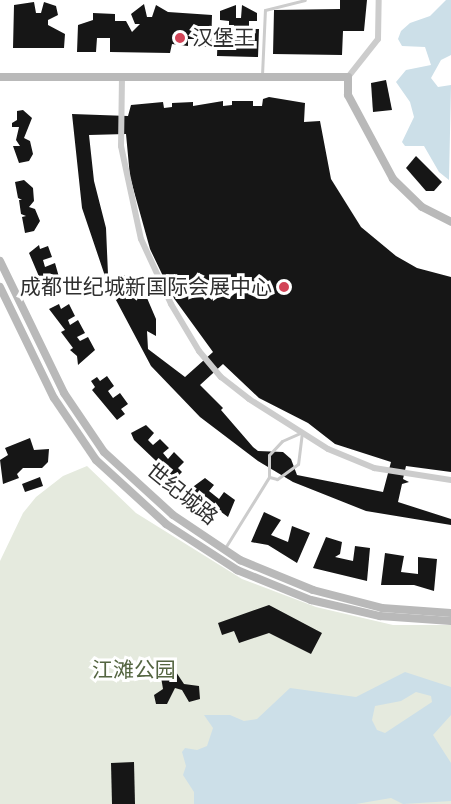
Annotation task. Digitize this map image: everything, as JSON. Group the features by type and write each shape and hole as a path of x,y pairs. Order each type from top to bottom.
{"main road":[{"path":"0,77 262,75 348,77 348,95 393,179 422,207 451,222"},
{"name":"世纪城路","path":"0,261 64,393 104,452 173,515 251,565 350,602 451,613"},
{"name":"世纪城路","path":"0,286 54,398 96,460 166,524 237,570 311,600 380,616 451,621"}],"street":[{"path":"348,77 378,39 379,0"},
{"path":"122,76 121,146 127,185 141,239 171,304 221,377 249,399 328,449 374,468 451,480"}],"lane":[{"path":"262,75 265,10 305,0"},
{"path":"269,477 277,479 298,464 302,432"},
{"path":"224,549 269,477 268,455 282,441 302,432"}],"green space":[{"name":"江滩公园","path":"87,466 136,513 242,579 316,607 393,625 451,625 451,804 0,804 0,561 23,513 36,497 63,476"}],"shaded area":[{"path":"446,0 451,0 451,55 441,60 431,78 438,87 451,85 449,180 439,172 424,146 405,146 402,142 414,117 410,102 396,82 406,70 431,65 425,47 402,46 398,39 401,31 410,23 430,16"},
{"path":"405,672 451,687 451,715 433,735 451,763 451,801 403,804 391,798 356,804 194,804 194,792 183,775 186,766 182,752 185,748 197,750 207,746 213,728 204,715 230,715 244,721 257,719 290,688 356,697","holes":["416,692 431,696 432,702 385,733 377,730 372,720 375,706 401,701"]}],"building":[{"path":"340,0 367,0 364,31 343,31 342,55 273,54 274,10 340,9"},
{"path":"34,2 36,13 41,13 44,2 56,6 58,15 48,20 48,25 65,34 64,48 13,48 14,5"},
{"path":"144,4 147,17 152,17 156,5 168,12 212,15 211,47 203,47 203,39 188,39 188,46 172,44 170,53 110,52 110,38 97,38 96,52 77,52 78,25 93,20 93,13 115,14 115,21 126,21 132,32 140,24 135,24 131,14"},
{"path":"236,5 236,18 241,18 242,5 257,13 257,21 249,21 249,29 259,29 258,57 217,56 218,28 229,28 229,21 220,20 220,11"},
{"path":"386,80 392,110 373,112 371,83"},
{"name":"成都世纪城新国际会展中心","path":"269,97 305,103 304,122 320,121 331,179 361,227 396,256 417,268 451,277 451,472 406,466 403,479 409,482 402,484 398,502 451,519 451,525 366,511 293,482 258,461 200,417 151,366 108,285 82,208 72,114 128,116 131,105 163,102 164,108 172,107 172,103 193,102 193,106 223,101 223,106 232,105 232,101 253,101 253,106 262,106 263,99","holes":["126,134 130,177 150,249 173,297 213,352 185,377 148,349 147,331 156,336 156,319 144,291 124,275 124,286 108,274 106,228 94,181 89,135","223,364 259,398 308,423 335,444 391,462 383,492 297,475 291,459 283,452 258,451 221,410 223,408 200,385"]},
{"path":"23,110 32,118 24,138 30,141 33,154 29,161 19,163 13,146 20,146 16,140 19,127 12,127 12,123 17,120 17,111"},
{"path":"416,156 442,182 434,191 426,191 406,168"},
{"path":"24,180 33,188 34,201 29,207 35,209 40,221 34,231 25,233 22,217 26,216 21,214 19,200 22,200 18,198 15,182"},
{"path":"39,245 40,249 48,246 52,257 43,260 45,267 55,263 59,277 43,286 29,253"},
{"path":"59,304 61,309 69,304 75,316 68,320 70,325 78,320 85,333 77,337 80,341 88,337 95,350 78,365 77,356 70,350 73,348 61,332 65,330 49,309"},
{"path":"107,376 114,386 108,391 113,398 120,393 128,404 121,409 125,414 117,420 92,390 95,387 91,381 97,377 100,381"},
{"path":"146,425 154,433 148,440 153,445 160,439 169,448 163,453 168,459 174,452 184,462 178,468 182,472 175,479 134,440 131,433"},
{"path":"30,438 34,450 49,449 48,462 42,468 23,468 17,474 19,478 3,484 0,460 8,455 5,448"},
{"path":"40,477 43,486 25,492 22,484"},
{"path":"205,478 214,485 209,491 219,499 224,492 235,500 228,517 205,500 203,502 190,489"},
{"path":"264,512 281,520 271,535 288,542 292,526 310,533 297,563 268,545 251,542"},
{"path":"326,537 342,542 340,554 335,557 353,561 355,546 370,548 367,581 313,568"},
{"path":"385,553 404,556 401,572 418,574 418,557 437,559 434,591 414,585 381,585"},
{"path":"269,605 322,633 311,654 269,633 239,643 234,631 222,635 218,623"},
{"path":"166,672 176,672 184,684 199,686 200,699 189,702 182,690 175,688 167,704 156,704 154,695 163,689 161,677"},
{"path":"134,762 135,804 112,804 111,763"}],"place":[{"name":"汉堡王","path":"180,38"},
{"name":"成都世纪城新国际会展中心","path":"284,287"}]}
